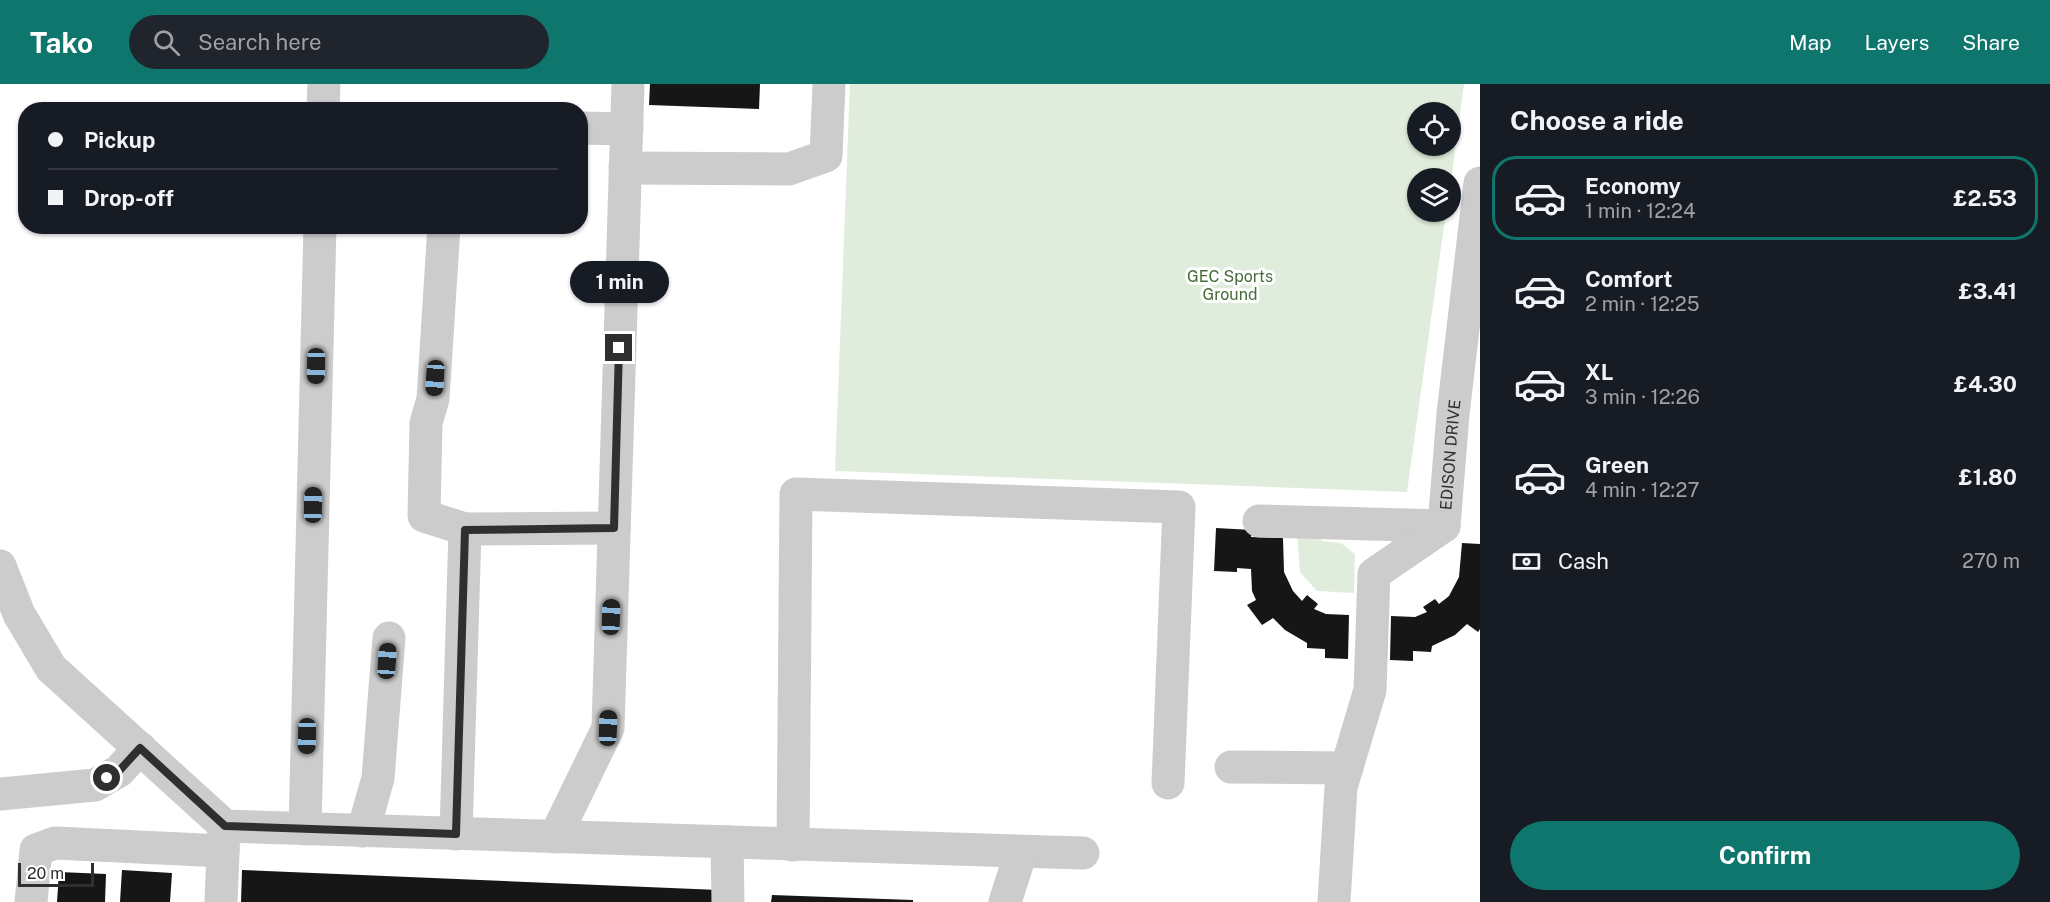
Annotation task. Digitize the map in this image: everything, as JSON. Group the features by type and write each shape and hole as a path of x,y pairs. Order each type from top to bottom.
{"street":[{"path":"323,102 324,84"},
{"path":"555,837 608,728 628,84"},
{"path":"625,168 789,169 826,156 829,84"},
{"path":"588,128 627,129"},
{"name":"EDISON DRIVE","path":"1334,902 1341,787 1370,690 1374,574 1444,526 1467,415 1480,183"},
{"path":"305,829 320,234"},
{"path":"443,234 433,399 426,423 424,516 465,530 614,528"},
{"path":"793,845 796,494 1179,507 1168,783"},
{"path":"1259,521 1444,526"},
{"path":"456,834 465,530"},
{"path":"0,566 19,614 51,668 140,748 224,838 220,902"},
{"path":"363,831 378,778 389,638"},
{"path":"0,794 95,784 119,771 140,748"},
{"path":"1231,767 1347,768"},
{"path":"31,902 36,850 55,843 224,838 305,829 1083,853"},
{"path":"727,842 728,902"},
{"path":"1005,902 1021,852"}],"green space":[{"name":"GEC Sports Ground","path":"850,84 1464,84 1461,106 1461,102 1407,102 1407,156 1454,156 1453,168 1407,168 1407,222 1445,222 1407,492 835,471"},
{"path":"1321,532 1321,541 1341,543 1355,554 1354,593 1317,591 1300,572 1297,533"}],"building":[{"path":"650,84 760,84 759,109 649,105"},
{"path":"1216,528 1252,530 1251,537 1283,538 1284,572 1293,591 1302,601 1307,595 1318,604 1314,609 1326,614 1349,615 1348,659 1325,658 1325,649 1307,648 1307,643 1285,630 1273,618 1262,625 1247,605 1256,600 1252,591 1251,569 1237,568 1237,572 1214,571"},
{"path":"1462,543 1480,544 1480,629 1478,632 1467,624 1455,635 1432,646 1431,652 1413,651 1413,661 1390,660 1391,616 1415,617 1427,612 1423,607 1435,599 1439,604 1449,596 1459,577"},
{"path":"122,870 172,873 170,902 120,902"},
{"path":"242,870 719,890 719,902 241,902"},
{"path":"59,872 106,874 105,902 57,902"},
{"path":"772,895 913,900 913,902 771,902"}],"route":[{"path":"107,778 119,771 140,748 225,826 456,834 465,530 614,528 619,348"}]}
